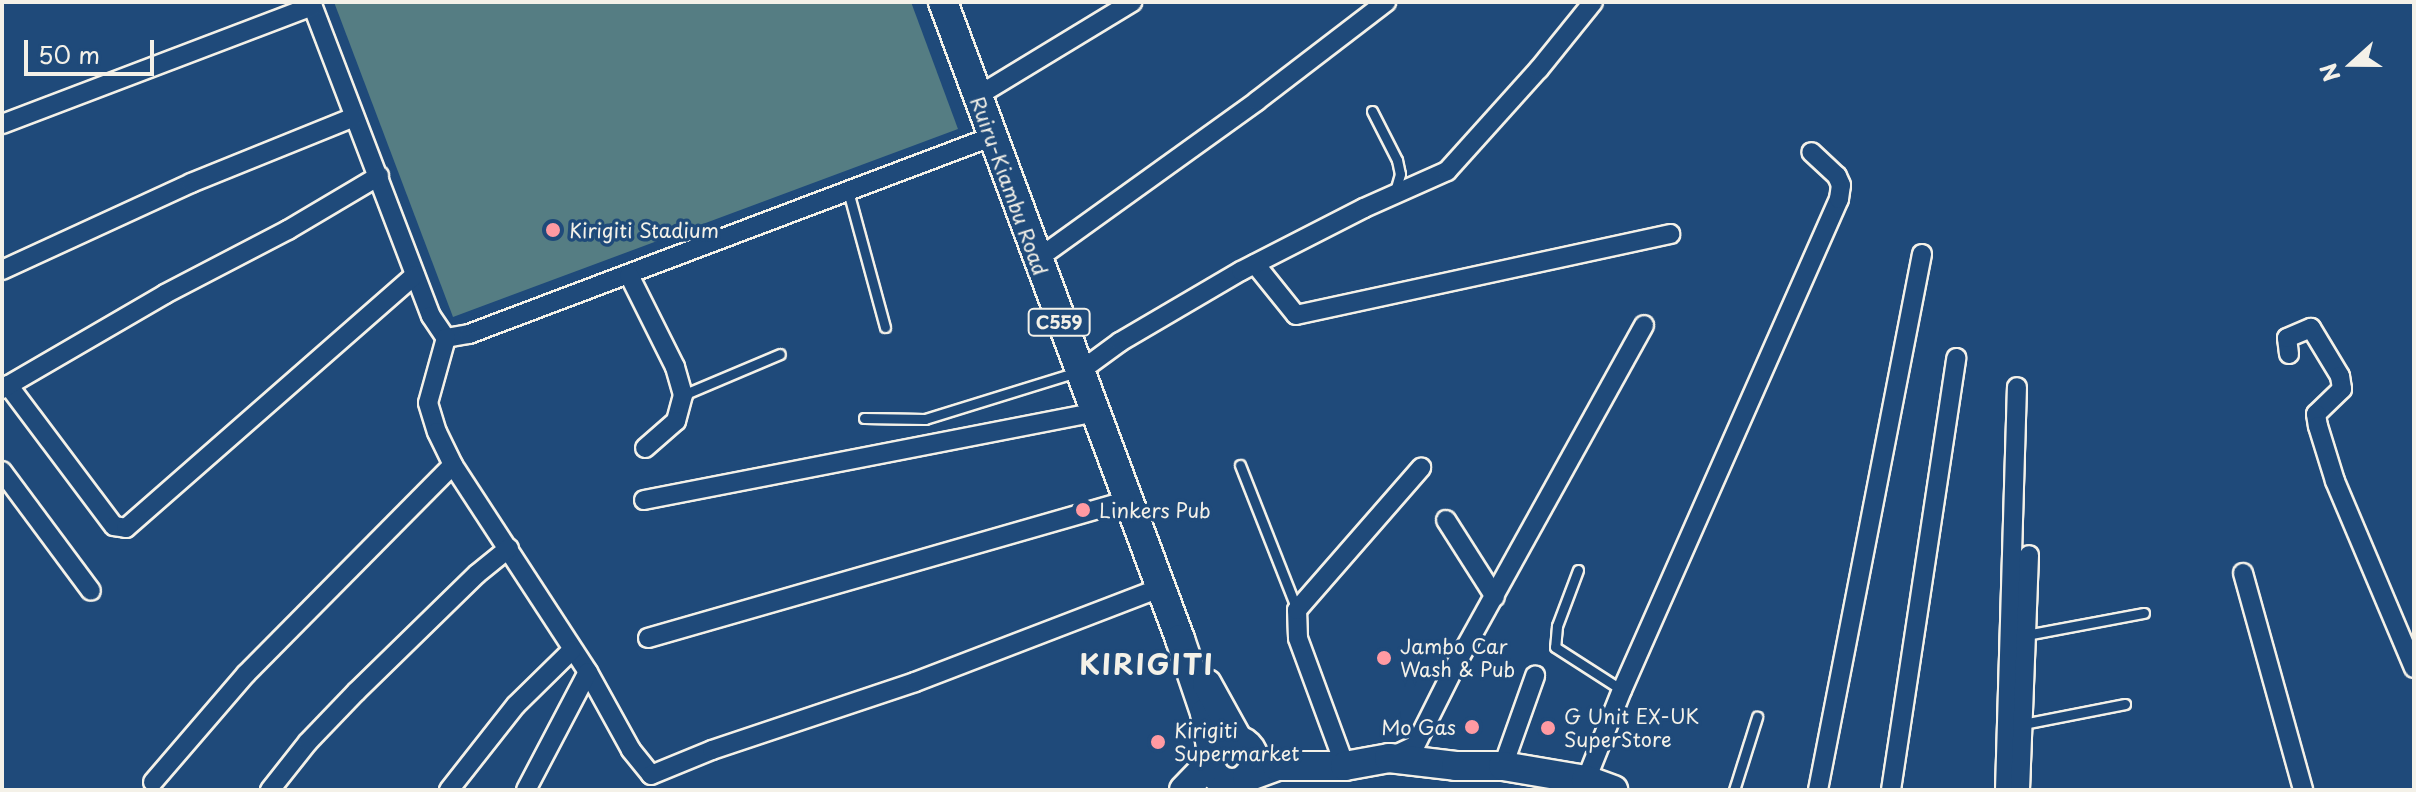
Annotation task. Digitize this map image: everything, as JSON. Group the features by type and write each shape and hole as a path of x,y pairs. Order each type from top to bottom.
{"main road":[{"name":"Ruiru-Kiambu Road","path":"943,2 1036,260 1180,639"},
{"name":"C559","path":"1180,639 1243,742"},
{"name":"C559","path":"1180,639 1223,777"},
{"path":"1223,777 1223,741 1291,752 1338,766"},
{"path":"1223,777 1254,761 1243,742"},
{"path":"1184,790 1223,777 1277,766 1338,766 1389,758 1456,766 1503,766 1586,780 1613,790"}],"street":[{"path":"976,97 1132,2"},
{"path":"1036,260 1257,101 1386,2"},
{"path":"1079,372 1120,342 1255,264 1447,171 1539,69 1593,2"},
{"path":"2,124 312,4 431,316 446,338 428,403 437,432 453,465 588,672 631,750 653,782 712,750 915,682 1160,588"},
{"path":"2,270 191,183 354,117"},
{"path":"446,338 469,334 629,275 991,137"},
{"path":"1586,780 1622,690 1839,199 1841,185 1837,176 1811,152"},
{"path":"379,176 5,387 114,526 126,528 415,275"},
{"path":"1255,264 1296,315 1670,234"},
{"path":"1818,790 1922,254"},
{"path":"629,275 675,367 683,395 676,421 645,448"},
{"path":"1389,758 1415,746 1644,325"},
{"path":"2289,354 2287,338 2311,328 2340,376 2342,389 2316,414 2318,426 2335,481 2414,668"},
{"path":"1891,790 1956,358"},
{"path":"2005,790 2017,387"},
{"path":"644,500 1095,412"},
{"path":"153,782 246,674 453,465"},
{"path":"1338,766 1298,638 1297,610 1421,468"},
{"path":"2,471 91,591"},
{"path":"648,638 1127,501"},
{"path":"1446,520 1495,597"},
{"path":"270,790 308,742 356,692 477,574 509,548"},
{"path":"2020,790 2029,555"},
{"path":"2243,573 2303,790"},
{"path":"449,790 516,705 572,650"},
{"path":"526,790 588,672"},
{"path":"1503,766 1535,676"}],"lane":[{"path":"1372,111 1397,160 1400,174 1394,195"},
{"path":"848,191 885,327"},
{"path":"683,395 780,354"},
{"path":"864,418 925,419 1040,381 1079,372"},
{"path":"1240,465 1297,610"},
{"path":"1578,570 1557,626 1555,647 1622,690"},
{"path":"2026,635 2144,613"},
{"path":"2023,724 2125,704"},
{"path":"1734,790 1757,717"}],"green space":[{"name":"Kirigiti Stadium","path":"334,2 911,2 958,129 453,317"}],"place":[{"name":"Kirigiti Stadium","path":"553,230"},
{"name":"Linkers Pub","path":"1083,510"},
{"name":"Jambo Car Wash & Pub","path":"1384,658"},
{"name":"Mo Gas","path":"1472,727"},
{"name":"G Unit EX-UK SuperStore","path":"1548,728"},
{"name":"Kirigiti Supermarket","path":"1158,742"}],"district":[{"name":"KIRIGITI","path":"1147,664"}]}
